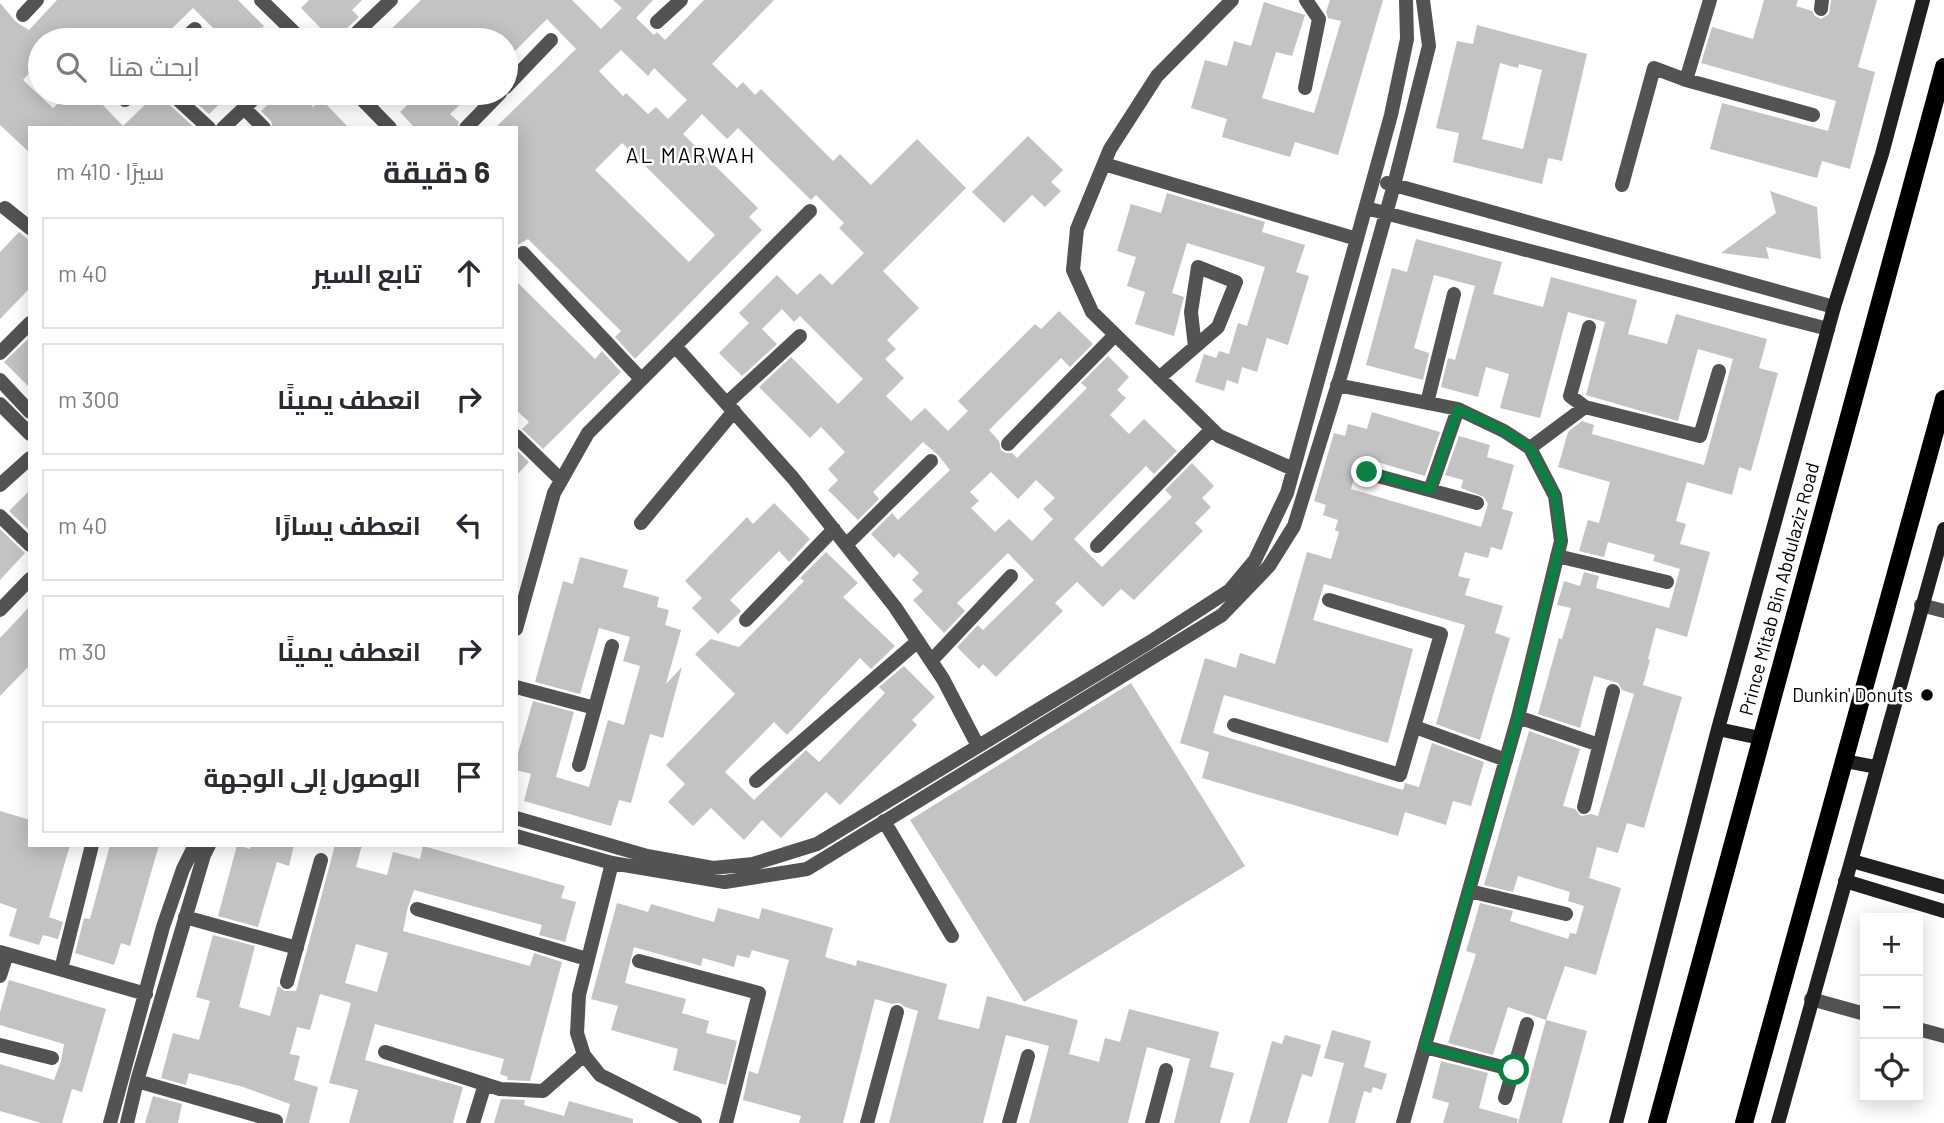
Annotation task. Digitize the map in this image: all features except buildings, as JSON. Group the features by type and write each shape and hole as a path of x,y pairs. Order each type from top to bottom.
{"main road":[{"name":"Prince Mitab Bin Abdulaziz Road","path":"1657,1123 1944,67"},
{"path":"1744,1123 1944,399"}],"street":[{"path":"23,15 37,0"},
{"path":"261,0 290,28"},
{"path":"362,28 391,0"},
{"path":"657,22 681,0"},
{"path":"1231,0 1157,76 1110,149 1077,229 1073,270 1093,312 1219,436 1293,469"},
{"path":"1305,89 1319,19 1306,0"},
{"path":"518,819 647,856 713,868 753,864 817,844 1150,642 1230,590 1255,560 1287,494 1391,115 1408,39 1406,0"},
{"path":"518,837 612,863 724,882 807,869 1222,615 1269,566 1294,526 1394,185 1429,46 1423,0"},
{"path":"1686,80 1710,0"},
{"path":"1616,1123 1718,729 1834,307 1882,154 1923,0"},
{"path":"518,74 551,40"},
{"path":"1622,185 1654,68 1686,80 1813,115"},
{"path":"184,105 207,126"},
{"path":"225,126 247,105"},
{"path":"368,105 388,126"},
{"path":"468,126 488,105"},
{"path":"244,108 262,126"},
{"path":"1104,164 1357,239"},
{"path":"1373,179 1834,307"},
{"path":"5,208 28,226"},
{"path":"1366,208 1828,329"},
{"path":"518,622 554,493 588,433 810,211"},
{"path":"523,253 641,379"},
{"path":"1159,378 1195,347 1218,327 1236,282 1199,267 1191,312 1195,347"},
{"path":"1427,403 1454,294"},
{"path":"0,353 28,325"},
{"path":"1589,327 1570,396 1585,407 1700,436 1719,371"},
{"path":"1008,444 1115,335"},
{"path":"641,523 730,407 800,336"},
{"path":"675,346 793,478 895,607 931,660 978,746"},
{"path":"0,380 28,410"},
{"path":"1337,385 1458,409 1504,431 1530,448 1555,496 1561,541 1518,717 1403,1123"},
{"path":"0,404 28,432"},
{"path":"1530,448 1585,407"},
{"path":"1430,490 1458,409"},
{"path":"1097,546 1212,429"},
{"path":"518,438 561,480"},
{"path":"0,485 28,460"},
{"path":"846,545 931,461"},
{"path":"1367,472 1477,503"},
{"path":"0,516 28,543"},
{"path":"746,620 834,529"},
{"path":"1782,1122 1811,999 1944,529"},
{"path":"1557,556 1667,582"},
{"path":"931,660 1011,576"},
{"path":"0,610 28,581"},
{"path":"1234,725 1400,775 1441,634 1329,600"},
{"path":"1921,606 1944,611"},
{"path":"757,781 918,641"},
{"path":"579,765 612,646"},
{"path":"518,688 595,708"},
{"path":"1584,807 1613,691"},
{"path":"1518,717 1599,746"},
{"path":"1415,727 1506,760"},
{"path":"1718,729 1760,738"},
{"path":"1844,761 1876,767"},
{"path":"884,821 952,936"},
{"path":"61,969 92,847"},
{"path":"110,1123 163,927 183,869 194,847"},
{"path":"127,1123 185,917 208,847"},
{"path":"287,982 321,860"},
{"path":"1852,861 1944,887"},
{"path":"612,863 579,995 578,1033 584,1055 600,1075 695,1123"},
{"path":"1845,881 1944,911"},
{"path":"1469,891 1566,914"},
{"path":"416,909 587,959"},
{"path":"185,917 296,948"},
{"path":"0,976 3,953 146,993"},
{"path":"639,961 759,993 726,1123"},
{"path":"1811,999 1860,1013"},
{"path":"867,1123 897,1012"},
{"path":"1505,1098 1527,1024"},
{"path":"1923,1030 1944,1036"},
{"path":"0,1045 52,1058"},
{"path":"1424,1047 1514,1070"},
{"path":"385,1052 500,1089 543,1091 584,1055"},
{"path":"1009,1123 1028,1056"},
{"path":"1152,1123 1166,1070"},
{"path":"137,1081 276,1121"},
{"path":"473,1123 485,1084"}],"place":[{"name":"Dunkin' Donuts","path":"1927,695"}],"district":[{"name":"AL MARWAH","path":"691,156"}],"route":[{"path":"1367,472 1430,490 1458,409 1504,431 1530,448 1555,496 1561,541 1518,717 1424,1047 1514,1070"}]}
